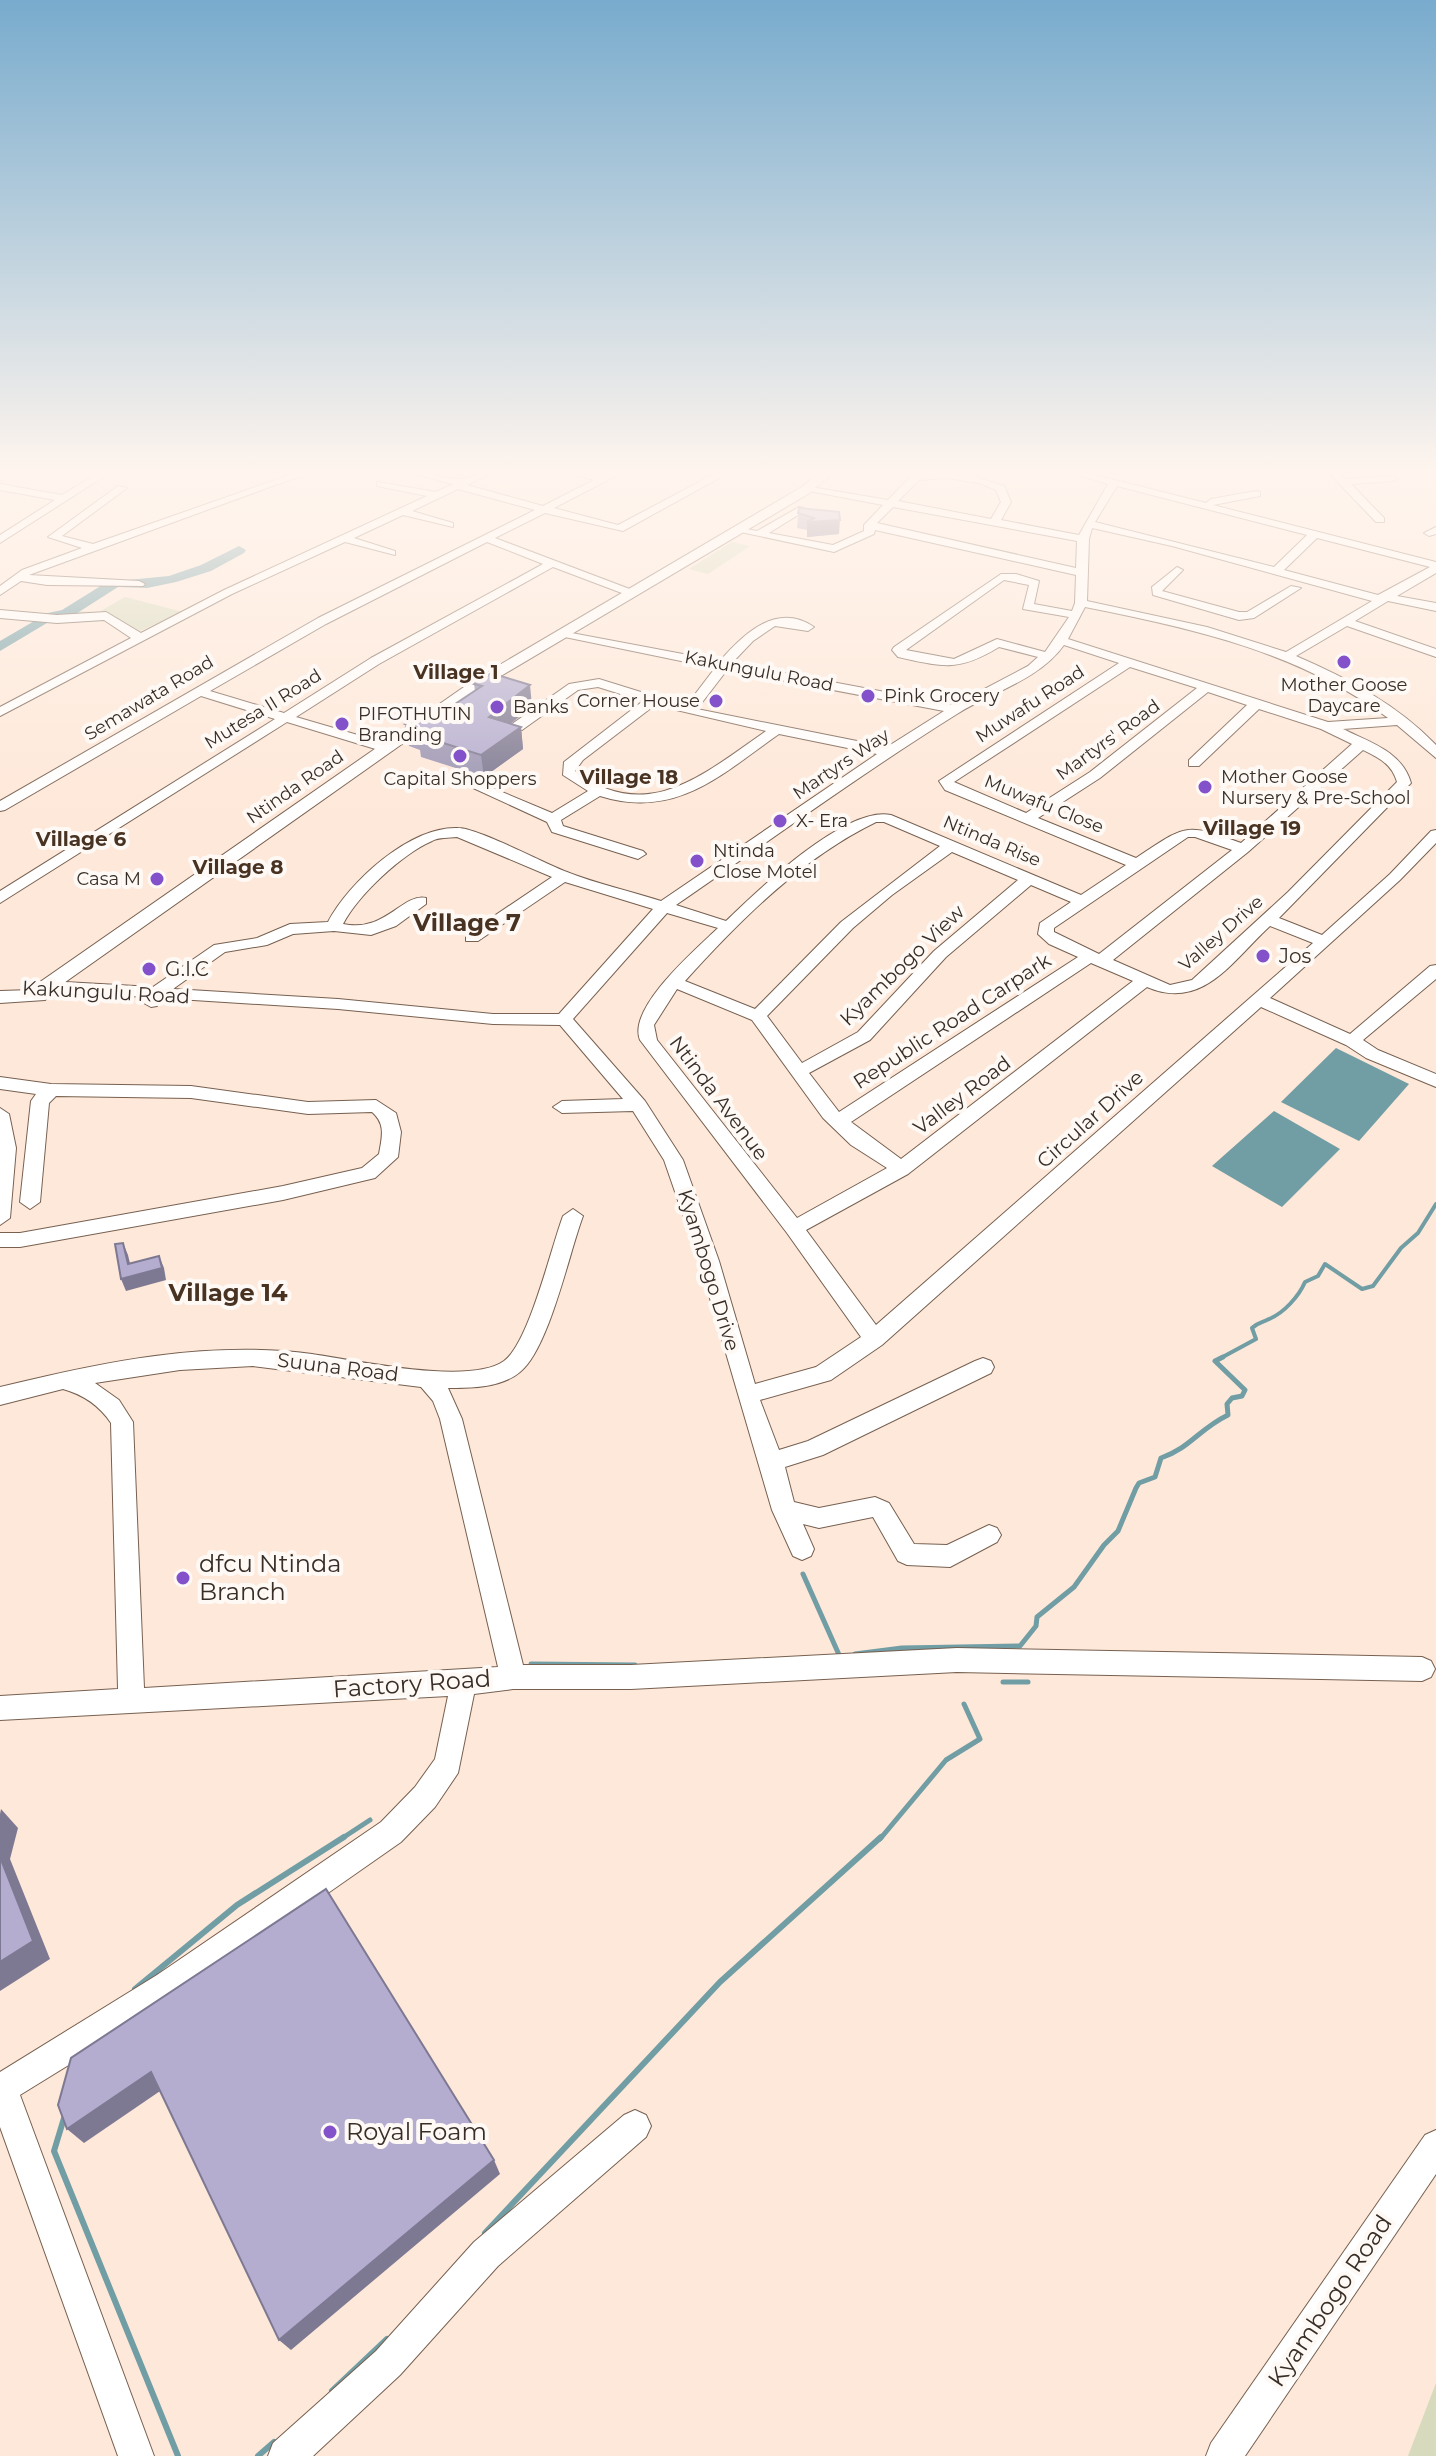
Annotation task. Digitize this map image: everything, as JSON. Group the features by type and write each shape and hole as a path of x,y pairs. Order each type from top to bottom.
{"main road":[{"name":"Ntinda Road","path":"43,991 479,683 642,587"},
{"name":"Kakungulu Road","path":"0,988 43,991"},
{"name":"Kakungulu Road","path":"0,997 43,991"}],"street":[{"path":"0,712 240,587"},
{"name":"Semawata Road","path":"0,807 197,691 390,587"},
{"name":"Mutesa II Road","path":"0,898 281,718 419,635 508,587"},
{"path":"614,587 631,593"},
{"path":"987,587 898,650 902,654 954,663 970,659 997,643 1047,656"},
{"path":"1034,587 1027,606 1079,609 1192,626 1288,656 1349,686 1401,721 1436,754"},
{"name":"Martyrs Way","path":"564,1019 663,907 889,752 956,709 1032,669 1063,641 1079,609 1082,587"},
{"path":"1159,587 1157,593 1250,615 1295,588"},
{"path":"1335,587 1436,607"},
{"path":"1288,656 1401,587"},
{"path":"1192,626 1215,609"},
{"path":"0,614 57,619 106,616 140,638"},
{"path":"1343,621 1436,653"},
{"path":"689,711 724,664 771,622 808,627"},
{"name":"Kakungulu Road","path":"561,635 956,709"},
{"path":"1063,641 1258,702 1326,726 1362,743"},
{"name":"Muwafu Road","path":"949,777 1131,661"},
{"path":"517,727 581,683 599,683 689,711 889,752"},
{"name":"Martyrs' Road","path":"1027,819 1095,775 1208,686"},
{"path":"197,691 387,748"},
{"path":"654,699 569,765 568,772 598,791 622,796 668,797 688,788 777,729"},
{"path":"1194,763 1258,702"},
{"path":"1326,726 1401,721"},
{"name":"Valley Drive","path":"1243,849 1189,832 1135,863 1046,926 1045,930 1055,941 1176,991 1198,984 1404,783 1394,762 1362,743"},
{"name":"Republic Road Carpark","path":"838,1122 1096,959 1243,849 1362,743"},
{"name":"Muwafu Close","path":"949,777 946,781 950,787 1135,863"},
{"path":"478,787 553,819 557,829 638,854"},
{"path":"553,819 598,791"},
{"name":"Ntinda Rise","path":"886,818 1081,901"},
{"name":"Ntinda Avenue","path":"874,1339 794,1228 740,1162 646,1035 645,1025 650,1012 674,982 730,927 816,851 870,819 886,818"},
{"path":"334,926 338,922 340,909 347,901 408,848 431,835 459,832 563,876 730,927"},
{"name":"Circular Drive","path":"747,1395 823,1374 874,1339 1324,942 1395,877 1436,834"},
{"path":"758,1016 847,925 886,892 950,846"},
{"path":"472,938 563,876"},
{"name":"Kyambogo View","path":"798,1072 864,1036 940,954 1029,879"},
{"path":"155,997 220,948 261,942 290,929 334,926 375,931 389,925 420,901"},
{"path":"1267,919 1324,942"},
{"path":"1352,1041 1436,970"},
{"name":"Valley Road","path":"794,1228 901,1169 1145,980"},
{"path":"674,982 758,1016 838,1122 858,1140 901,1169"},
{"name":"Kakungulu Road","path":"43,991 338,1004 508,1020 564,1019"},
{"path":"1257,999 1436,1081"},
{"name":"Kyambogo Drive","path":"564,1019 638,1105 663,1141 682,1182 709,1261 747,1395 772,1462 784,1510 802,1549"},
{"path":"0,1083 51,1090 191,1092 321,1109 376,1106 389,1117 392,1132 388,1157 368,1173 283,1193 10,1240 0,1218 7,1148 0,1114"},
{"path":"30,1202 40,1101 51,1090"},
{"path":"562,1107 638,1105"},
{"name":"Suuna Road","path":"0,1396 110,1370 250,1358 290,1360 428,1379 492,1377 516,1363 532,1338 556,1259 573,1216"},
{"path":"772,1462 815,1448 983,1367"},
{"name":"Factory Road","path":"0,1708 463,1683 513,1677 451,1419 442,1397 428,1379"},
{"path":"60,1381 84,1386 101,1395 122,1422 131,1701"},
{"path":"784,1510 819,1518 875,1507 881,1510 901,1549 915,1555 959,1553 989,1535"},
{"path":"513,1677 631,1677 957,1660 1422,1669"},
{"path":"136,2456 1,2089 168,1986 391,1832 425,1797 448,1764 463,1683"},
{"path":"286,2456 388,2363 486,2254 635,2126"},
{"name":"Kyambogo Road","path":"1224,2456 1436,2146"}],"green space":[{"path":"125,597 183,612 140,631 109,614 64,617 74,611 99,612"},
{"path":"1436,2383 1436,2456 1408,2456"}],"water":[{"path":"1336,1048 1409,1084 1359,1141 1281,1102"},
{"path":"1274,1111 1340,1149 1282,1207 1212,1166"}],"building":[{"path":"491,673 530,685 489,717 521,727 481,755 418,735 425,731 405,724 418,716 431,720 482,686 474,684"},
{"path":"123,1243 128,1264 159,1256 162,1268 121,1279 115,1244"},
{"path":"0,1857 33,1941 0,1962"},
{"name":"Royal Foam","path":"326,1889 494,2160 279,2340 151,2072 67,2129 58,2105 71,2058"}],"waterway":[{"path":"53,616 66,614 109,587"},
{"path":"0,647 45,620"},
{"path":"1219,1359 1256,1339 1252,1328 1285,1308 1305,1282 1318,1276 1325,1264 1362,1289 1373,1286 1401,1248 1418,1233 1436,1204"},
{"path":"1219,1359 1223,1357"},
{"path":"855,1654 902,1648 1020,1646 1036,1626 1037,1617 1074,1587 1118,1531 1136,1488 1139,1483 1155,1477 1161,1458 1180,1449 1228,1415 1227,1404 1232,1398 1242,1396 1245,1390 1215,1361 1219,1359"},
{"path":"803,1574 840,1657"},
{"path":"531,1664 635,1665"},
{"path":"1003,1682 1028,1682"},
{"path":"880,1839 946,1760 980,1739 964,1704"},
{"path":"341,1839 370,1820"},
{"path":"135,1989 237,1905 344,1837"},
{"path":"485,2233 720,1982 881,1837"},
{"path":"64,2118 54,2151 178,2456"},
{"path":"332,2391 387,2339"},
{"path":"258,2456 274,2442"}],"place":[{"name":"Mother Goose Daycare","path":"1344,662"},
{"name":"Pink Grocery","path":"868,696"},
{"name":"Corner House","path":"716,701"},
{"name":"Banks","path":"497,707"},
{"name":"PIFOTHUTIN Branding","path":"342,724"},
{"name":"Capital Shoppers","path":"460,756"},
{"name":"Mother Goose Nursery & Pre-School","path":"1205,787"},
{"name":"X- Era","path":"780,821"},
{"name":"Ntinda Close Motel","path":"697,861"},
{"name":"Casa M","path":"157,879"},
{"name":"Jos","path":"1263,956"},
{"name":"G.I.C","path":"149,969"},
{"name":"dfcu Ntinda Branch","path":"183,1578"},
{"name":"Royal Foam","path":"330,2132"}],"district":[{"name":"Village 1","path":"456,672"},
{"name":"Village 18","path":"629,777"},
{"name":"Village 19","path":"1252,828"},
{"name":"Village 6","path":"81,839"},
{"name":"Village 8","path":"238,867"},
{"name":"Village 7","path":"467,923"},
{"name":"Village 14","path":"228,1293"}]}
